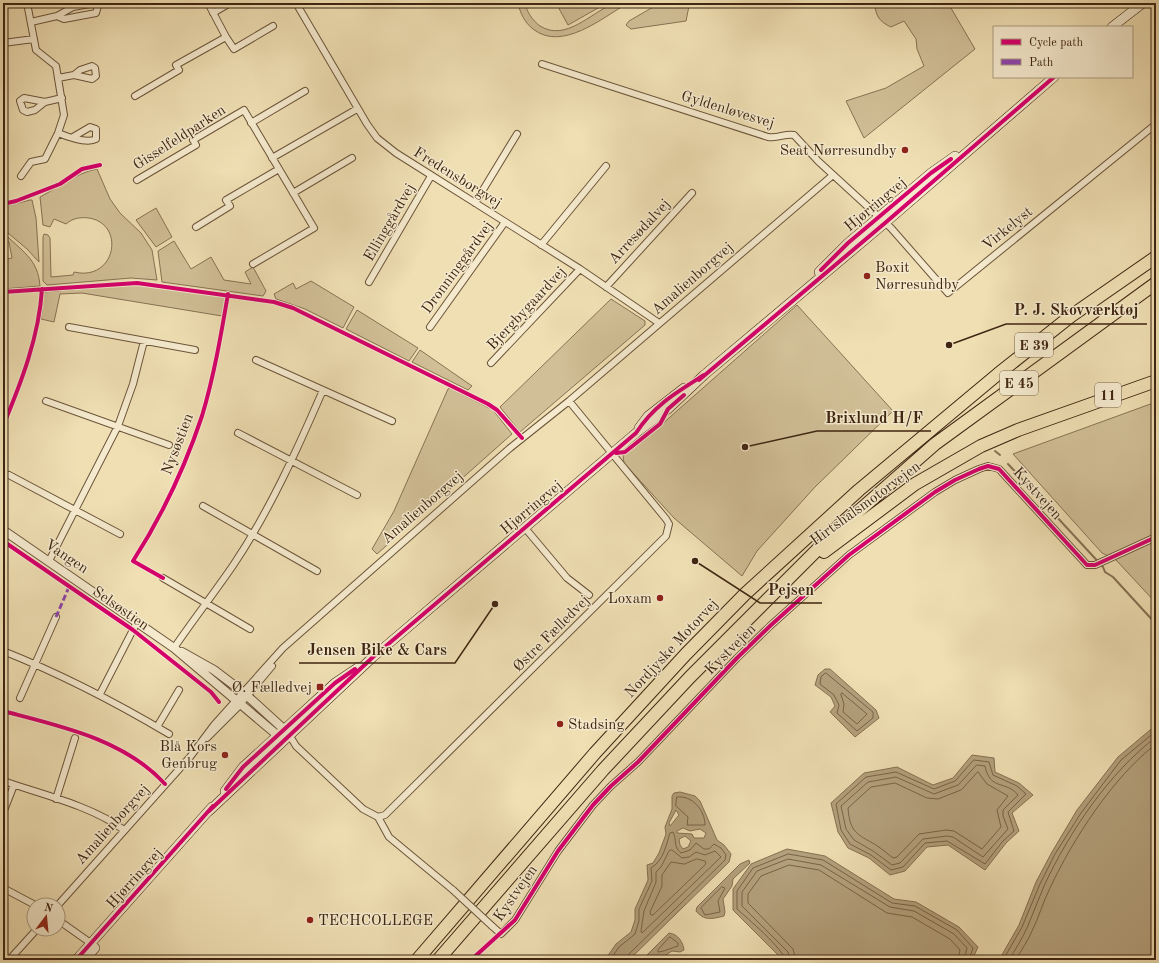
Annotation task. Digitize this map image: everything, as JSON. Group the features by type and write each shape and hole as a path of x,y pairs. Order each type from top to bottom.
{"highway":[{"path":"1071,316 1156,253"},
{"name":"E 39","path":"998,374 1071,316 1156,257"},
{"name":"E 45","path":"998,374 1156,267"},
{"name":"E 45","path":"439,960 603,770 700,666 760,606 796,573 836,531 935,444 1156,283"},
{"name":"11","path":"1059,415 1156,373"},
{"name":"Nordjyske Motorvej","path":"417,960 595,753 686,654 745,594 859,490 998,374"},
{"name":"Hirtshalsmotorvejen","path":"796,573 914,484 981,446 1018,430 1156,381"}],"main road":[{"path":"1113,26 1133,3"},
{"path":"1113,26 1143,3"},
{"name":"Hjørringvej","path":"209,811 287,735 335,683 374,657 636,433 652,412 704,375 799,294 882,220 931,173 975,144 1053,78"},
{"name":"Hjørringvej","path":"76,960 93,945 209,811 243,767 277,736 287,735"},
{"name":"Hjørringvej","path":"84,960 93,945"}],"street":[{"path":"22,176 31,162 45,159 58,133 64,115 56,66 36,50 27,3"},
{"path":"31,22 57,16 73,7 95,3 98,6 96,13 64,19 57,16"},
{"path":"208,3 234,48 273,26"},
{"path":"213,12 230,3"},
{"name":"Fredensborgvej","path":"296,3 357,109 378,138 396,154 580,269 659,323"},
{"path":"135,96 179,70 176,65 226,36"},
{"path":"3,49 6,43 34,39"},
{"name":"Gyldenløvesvej","path":"542,64 768,137 775,138 787,134 794,135 833,175 882,220"},
{"path":"58,78 74,75"},
{"path":"251,124 305,91"},
{"path":"45,102 62,98"},
{"path":"272,158 357,109"},
{"name":"Gisselfeldparken","path":"136,180 196,145 193,140 244,110 314,228 254,264"},
{"name":"Virkelyst","path":"882,220 948,293 1156,124"},
{"path":"58,133 73,137"},
{"path":"475,203 517,134"},
{"path":"293,193 352,158"},
{"path":"541,245 606,166"},
{"path":"196,226 230,206 226,200 279,169"},
{"name":"Amalienborgvej","path":"65,897 202,743 218,728 238,702 295,637 504,453 569,401 833,175"},
{"name":"Ellinggårdvej","path":"369,282 431,176"},
{"name":"Arresødalvej","path":"606,287 692,193"},
{"name":"Dronninggårdvej","path":"430,328 505,222"},
{"name":"Bjergbygaardvej","path":"491,364 580,269"},
{"path":"69,327 195,350"},
{"path":"48,561 76,510 118,426 133,384 144,341"},
{"path":"256,360 392,421"},
{"path":"174,648 234,564 252,534 292,461 323,390"},
{"path":"46,401 169,445"},
{"path":"569,401 606,444 612,454"},
{"path":"238,433 357,495"},
{"name":"Østre Fælledvej","path":"378,817 385,815 390,811 666,536 669,524 666,519 612,454"},
{"name":"Kystvejen","path":"378,817 389,837 453,890 501,934 514,920 558,851 593,805 611,786 638,762 737,658 849,555 955,480 988,466 999,469 1087,565 1098,563 1156,537"},
{"path":"9,475 120,534"},
{"path":"203,506 317,571"},
{"path":"525,528 567,578 590,595"},
{"name":"Vangen","path":"3,530 174,648 277,736"},
{"path":"163,578 250,629"},
{"path":"20,698 56,617"},
{"path":"100,694 137,622"},
{"name":"Vangen","path":"174,648 196,658 214,670 245,694 287,735"},
{"path":"3,651 100,694 169,734"},
{"path":"157,727 179,690"},
{"path":"287,735 296,746 363,809 378,817"},
{"path":"56,799 76,738"},
{"path":"3,781 107,818 124,830"},
{"path":"3,812 14,785"},
{"path":"3,888 26,900"},
{"path":"66,926 93,945"},
{"path":"9,960 30,937"}],"shaded area":[{"path":"518,3 525,3 530,16 540,26 550,30 559,31 578,24 613,4 628,3 582,30 569,35 556,37 544,35 530,27 523,18"},
{"path":"556,3 607,3 568,25"},
{"path":"660,3 693,3 689,6 686,21 631,29 626,25 629,21"},
{"path":"875,3 948,3 975,49 864,138 846,101 886,88 924,66 917,49 916,39 904,21 891,27 887,25 881,21 877,15"},
{"path":"97,169 110,199 120,213 141,233 152,250 157,280 131,278 47,285 43,281 44,234 48,235 50,238 51,277 73,275 74,272 88,273 99,269 107,261 111,251 112,240 108,230 101,222 89,218 77,218 66,224 54,219 50,227 43,225 40,197 75,177"},
{"path":"32,200 36,218 39,262 27,249 8,233 3,226 3,207"},
{"path":"156,208 172,237 156,247 136,220"},
{"path":"3,232 28,256 36,268 40,286 3,289 3,260 12,258 9,242 3,243"},
{"path":"174,241 191,269 211,257 224,280 251,284 245,272 253,267 266,291 263,296 162,282 158,251"},
{"path":"311,281 354,307 343,328 305,309 276,299 274,294 293,283 296,289"},
{"path":"134,285 163,287 226,296 222,316 82,293 60,294 54,322 41,319 44,292"},
{"path":"611,299 645,321 645,325 520,432 500,407"},
{"path":"797,305 893,411 815,487 757,551 742,576 674,518 624,463 623,455 644,440"},
{"path":"357,310 418,348 409,361 346,329"},
{"path":"420,350 472,386 468,390 412,362"},
{"path":"450,388 493,410 512,434 377,554 372,549 394,511 448,389"},
{"path":"1156,402 1156,603 1116,560 1102,553 1013,454"}],"water":[{"path":"825,669 830,669 876,710 879,718 855,737 830,712 835,706 831,697 815,685 818,675"},
{"path":"1156,725 1156,960 999,960 1019,925 1036,882 1077,810 1118,757"},
{"path":"972,755 994,758 995,772 1019,783 1033,795 1012,813 1019,831 1006,843 985,870 948,845 927,847 905,871 890,875 869,858 848,848 838,832 831,803 864,773 897,767 933,785 953,778"},
{"path":"680,792 695,796 700,801 717,840 724,845 731,854 729,862 629,960 605,960 616,944 631,932 635,920 635,909 648,880 647,865 653,863 659,853 666,834 665,827 672,809 672,796 674,793","holes":["676,810 679,815 670,826 669,823","683,828 690,831 700,829 706,833 704,838 694,838 692,834 677,833 677,831","685,836 691,841 688,847 683,849 680,845 679,839"]},
{"path":"787,849 825,856 894,899 916,902 959,927 978,947 972,960 783,960 733,910 733,889 751,864"},
{"path":"749,860 750,863 733,879 732,886 723,899 725,912 724,916 705,918 699,914 696,911 697,907 740,864"},
{"path":"669,933 680,939 684,950 680,952 672,951 658,960 642,960"}],"waterway":[{"path":"995,451 1000,455"},
{"path":"1008,464 1103,567 1105,572 1113,577 1156,624"}],"marked path":[{"path":"56,617 69,587"}],"cycle path":[{"path":"699,380 885,223 1053,78"},
{"path":"821,270 848,243 931,173 951,159"},
{"path":"3,204 16,201 60,184 82,169 100,165"},
{"path":"3,292 137,283 274,302 293,308 488,404 497,410 522,438"},
{"path":"3,426 33,342 42,289"},
{"name":"Nysøstien","path":"163,578 133,561 154,527 172,491 202,416 220,340 228,294"},
{"path":"209,811 373,657 636,433 658,407 675,393 704,375"},
{"path":"616,453 625,452 660,424 668,409 684,395"},
{"path":"471,960 515,920 558,851 593,805 611,786 638,762 737,658 770,626 849,555 935,492 955,480 979,469 988,466 999,469 1087,565 1095,565 1156,537"},
{"name":"Selsøstien","path":"3,541 133,630 211,692 219,702"},
{"path":"226,789 243,767 335,683 355,669"},
{"path":"3,711 47,722 90,736 111,745 149,769 165,784"},
{"path":"76,960 213,806"}],"place":[{"name":"Seat Nørresundby","path":"905,150"},
{"name":"Boxit Nørresundby","path":"867,276"},
{"name":"P. J. Skovværktøj","path":"949,345"},
{"name":"Brixlund H/F","path":"745,447"},
{"name":"Pejsen","path":"695,561"},
{"name":"Loxam","path":"660,598"},
{"name":"Jensen Bike & Cars","path":"495,604"},
{"name":"Ø. Fælledvej","path":"320,687"},
{"name":"Stadsing","path":"560,724"},
{"name":"Blå Kors Genbrug","path":"225,755"},
{"name":"TECHCOLLEGE","path":"310,920"}]}
